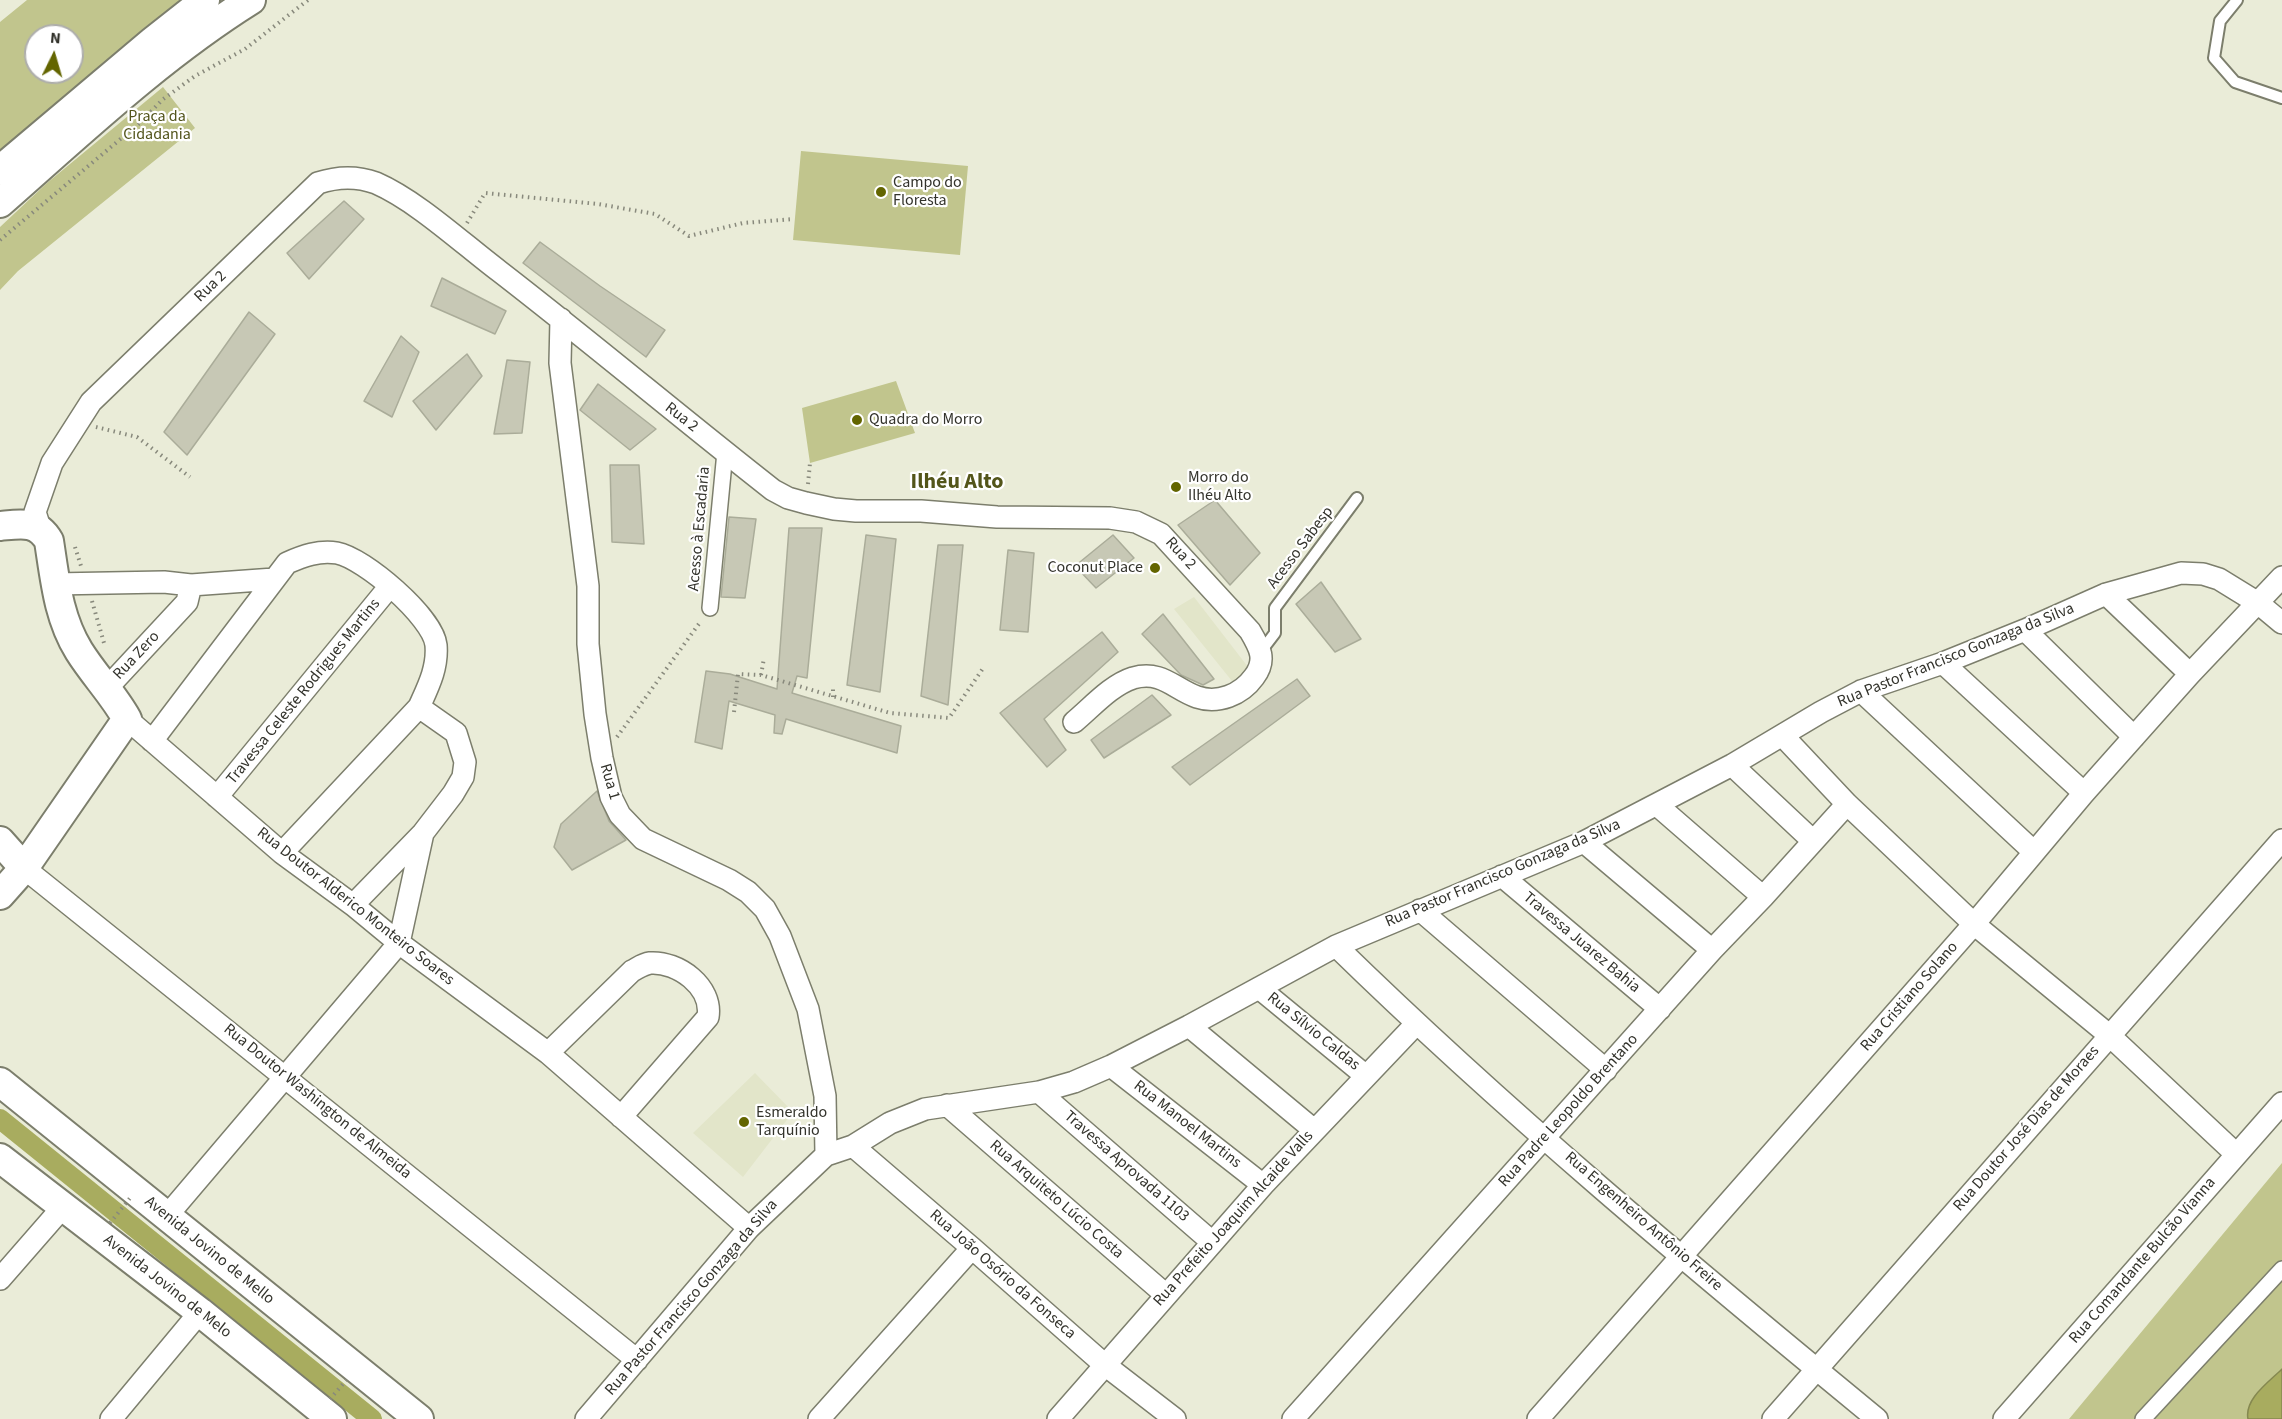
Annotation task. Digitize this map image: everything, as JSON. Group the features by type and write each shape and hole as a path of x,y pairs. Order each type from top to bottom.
{"main road":[{"path":"0,170 205,0"},
{"path":"0,203 173,55 251,0"},
{"path":"0,526 28,524 40,528"},
{"name":"Rua Doutor Alderico Monteiro Soares","path":"40,528 49,541 54,584 66,625 77,649 127,719"},
{"path":"0,895 24,868 127,719"},
{"name":"Rua Doutor Washington de Almeida","path":"0,841 24,868"},
{"name":"Avenida Jovino de Mello","path":"0,1082 419,1419"},
{"name":"Avenida Jovino de Melo","path":"0,1158 62,1208 331,1409"}],"street":[{"name":"Rua 2","path":"40,528 35,512 52,463 91,402 318,183 333,178 361,179 376,183 408,202 561,319 780,494 834,509 921,511 998,517 1110,518 1136,522 1161,534 1250,632 1262,650"},
{"name":"Rua 1","path":"561,319 560,363 565,419 586,564 588,644 595,714 611,797 620,816 643,838 729,880 748,892 765,909 780,936 808,1009 825,1096 826,1155"},
{"name":"Acesso à Escadaria","path":"710,608 725,452"},
{"path":"152,741 287,563 307,554 338,553 357,561 390,586 413,608 433,633 436,659 431,682 419,707 282,853"},
{"name":"Rua Pastor Francisco Gonzaga da Silva","path":"853,1146 890,1123 925,1109 1039,1092 1074,1082 1111,1066 1336,946 1584,842 1732,765 1861,691 1943,663 2106,594 2181,573 2203,574 2219,579 2258,603"},
{"name":"Rua Cristiano Solano","path":"1538,1419 1974,924 2084,793 2190,674 2282,577"},
{"path":"54,584 164,582 191,585 274,579"},
{"name":"Rua Zero","path":"107,688 187,602 191,585"},
{"name":"Travessa Celeste Rodrigues Martins","path":"217,797 390,586"},
{"path":"2106,594 2190,674"},
{"path":"2258,603 2282,624"},
{"path":"2025,630 2134,737"},
{"path":"1074,722 1117,686 1133,678 1150,676 1168,680 1196,697 1210,700 1226,698 1239,692 1254,677 1261,662 1262,650"},
{"path":"1943,663 2084,793"},
{"path":"1861,691 2033,851"},
{"path":"353,905 423,833 463,777 465,762 456,733 419,707"},
{"name":"Rua Doutor Alderico Monteiro Soares","path":"127,719 282,853 548,1053 749,1228"},
{"path":"1783,736 1847,804 1974,924 2109,1035 2236,1154"},
{"path":"1732,765 1813,841"},
{"name":"Rua Padre Leopoldo Brentano","path":"1293,1419 1712,950 1764,897 1847,804"},
{"path":"1657,805 1764,897"},
{"path":"166,1217 399,943 423,833"},
{"name":"Rua Doutor José Dias de Moraes","path":"1773,1419 2282,840"},
{"path":"1584,842 1712,950"},
{"name":"Rua Doutor Washington de Almeida","path":"24,868 637,1360"},
{"name":"Travessa Juarez Bahia","path":"1502,876 1660,1010"},
{"path":"1420,910 1606,1070"},
{"name":"Rua Engenheiro Antônio Freire","path":"1336,946 1416,1024 1680,1257 1877,1419"},
{"path":"548,1053 632,971 650,963 675,968 701,987 707,997 708,1017 621,1117"},
{"name":"Rua Sílvio Caldas","path":"1259,988 1366,1076"},
{"name":"Rua Prefeito Joaquim Alcaide Valls","path":"1058,1419 1263,1185 1416,1024"},
{"path":"1189,1026 1314,1130"},
{"name":"Rua Manoel Martins","path":"1111,1066 1263,1185"},
{"name":"Travessa Aprovada 1103","path":"1039,1092 1212,1242"},
{"name":"Rua Comandante Bulcão Vianna","path":"2004,1419 2282,1103"},
{"name":"Rua Arquiteto Lúcio Costa","path":"947,1105 1166,1295"},
{"path":"826,1155 853,1146"},
{"name":"Rua João Osório da Fonseca","path":"853,1146 1105,1365 1175,1419"},
{"name":"Rua Pastor Francisco Gonzaga da Silva","path":"586,1419 749,1228 826,1155"},
{"path":"0,1279 62,1208"},
{"path":"819,1419 972,1248"},
{"path":"2143,1419 2282,1269"},
{"path":"111,1419 200,1312"}],"lane":[{"path":"2237,0 2220,21 2214,58 2235,82 2282,98"},
{"name":"Acesso Sabesp","path":"1262,650 1275,633 1275,608 1357,498"}],"path":[{"path":"0,240 142,121 162,100 195,76 245,49 308,0"},
{"path":"457,239 485,193 598,204 655,214 689,236 743,223 794,219"},
{"path":"78,423 137,436 190,477"},
{"path":"602,758 710,608"},
{"path":"761,675 764,658"},
{"path":"734,712 738,674 761,675 890,714 949,718 984,668"},
{"path":"832,697 833,686"},
{"path":"902,707 903,714"},
{"path":"110,1223 130,1198"},
{"path":"331,1409 349,1377"}],"shaded area":[{"path":"1194,597 1255,676 1240,691 1174,609"},
{"name":"Esmeraldo Tarquínio","path":"755,1073 793,1112 743,1177 693,1133"},
{"path":"2282,1369 2282,1419 2248,1419 2250,1405 2254,1398 2264,1385"}],"green space":[{"path":"27,0 185,0 0,154 0,22"},
{"name":"Praça da Cidadania","path":"163,87 195,128 18,271 0,290 0,227 47,183"},
{"name":"Campo do Floresta","path":"801,151 968,166 960,255 793,240"},
{"name":"Quadra do Morro","path":"896,381 915,433 810,463 802,408"},
{"path":"2282,1163 2282,1419 2069,1419"}],"building":[{"path":"344,201 364,219 309,279 287,253"},
{"path":"540,242 665,330 646,357 523,263"},
{"path":"442,278 506,311 495,334 431,306"},
{"path":"249,312 275,334 187,455 164,432"},
{"path":"401,336 419,352 392,417 364,401"},
{"path":"467,354 482,376 436,430 413,401"},
{"path":"507,360 530,362 522,433 494,434"},
{"path":"598,384 656,429 630,450 580,410"},
{"path":"610,465 639,465 644,544 612,542"},
{"path":"1215,500 1260,553 1230,585 1178,525"},
{"path":"729,517 756,519 745,598 721,597"},
{"path":"789,528 822,528 807,678 797,676 792,693 901,726 897,753 786,719 782,734 774,733 775,715 729,701 722,749 695,742 706,671 730,674 777,689"},
{"path":"866,535 896,539 880,692 847,685"},
{"path":"1113,535 1134,558 1096,588 1075,566"},
{"path":"938,545 963,545 948,705 921,696"},
{"path":"1008,550 1034,553 1028,632 1000,630"},
{"path":"1321,582 1361,639 1335,652 1296,604"},
{"path":"1163,614 1214,679 1203,685 1181,675 1142,634"},
{"path":"1102,632 1118,652 1044,719 1066,750 1047,767 1000,713"},
{"path":"1297,679 1310,696 1190,785 1172,767"},
{"path":"1152,695 1171,715 1104,758 1091,740"},
{"path":"597,791 609,821 626,840 572,870 554,847 561,824"}],"waterway":[{"path":"0,1119 372,1419"}],"place":[{"name":"Campo do Floresta","path":"881,192"},
{"name":"Quadra do Morro","path":"857,420"},
{"name":"Morro do Ilhéu Alto","path":"1176,487"},
{"name":"Coconut Place","path":"1155,568"},
{"name":"Esmeraldo Tarquínio","path":"744,1122"}],"district":[{"name":"Ilhéu Alto","path":"957,483"}]}
